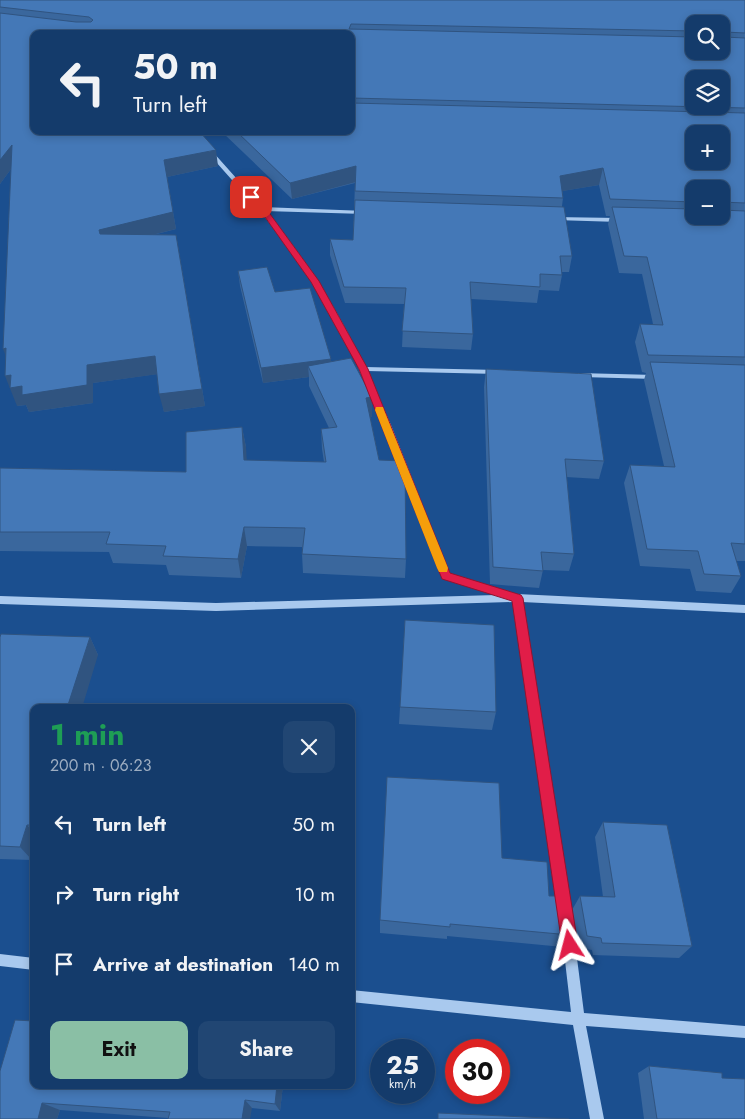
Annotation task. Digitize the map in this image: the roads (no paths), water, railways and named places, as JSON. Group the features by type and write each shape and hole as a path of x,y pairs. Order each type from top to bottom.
{"street":[{"path":"195,135 262,209 315,281 363,369 446,576 517,598"},
{"path":"262,209 371,212"},
{"path":"548,218 627,220"},
{"path":"363,369 510,373"},
{"path":"569,374 667,377"},
{"path":"517,598 573,964 578,1019 597,1119"},
{"path":"0,600 216,607 517,598 745,609"},
{"path":"0,960 30,964"},
{"path":"355,996 578,1019 745,1032"}]}
